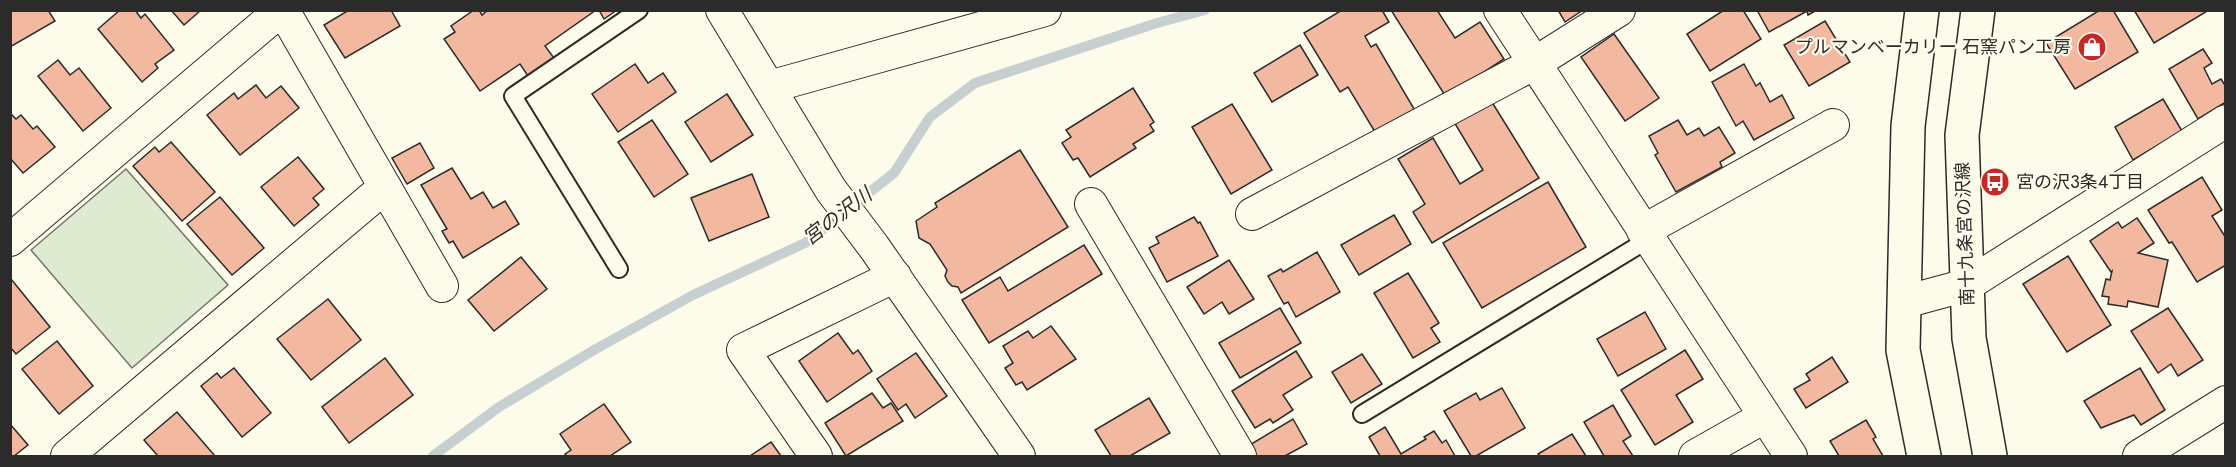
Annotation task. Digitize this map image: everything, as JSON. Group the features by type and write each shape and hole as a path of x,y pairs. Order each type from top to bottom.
{"main road":[{"path":"1922,10 1908,126 1903,350 1924,456"},
{"name":"南十九条宮の沢線","path":"1978,10 1962,135 1969,338 1990,456"}],"street":[{"path":"10,240 282,10 442,286"},
{"path":"722,10 831,190 895,276 1019,456"},
{"path":"1500,10 1791,456"},
{"path":"1252,214 1535,63 1619,10"},
{"path":"769,87 1029,13"},
{"path":"1904,302 1967,285 2226,121"},
{"path":"1646,235 1833,124"},
{"path":"67,456 385,187"},
{"path":"1091,204 1240,456"},
{"path":"816,456 742,350 895,276"},
{"path":"2139,456 2226,402"},
{"path":"1695,456 1764,417"}],"lane":[{"path":"619,269 513,96 639,10"},
{"path":"1362,414 1646,235"}],"green space":[{"path":"126,169 228,285 132,368 31,250"}],"building":[{"path":"10,10 48,10 55,21 10,47"},
{"path":"120,10 135,10 141,18 145,14 174,50 155,64 158,68 142,82 98,29"},
{"path":"171,10 201,10 184,25"},
{"path":"349,10 391,10 400,26 345,58 324,25"},
{"path":"474,10 479,10 482,15 488,10 596,10 545,46 554,58 528,76 520,64 480,91 444,39 455,32 451,26"},
{"path":"599,10 617,10 604,19"},
{"path":"1342,10 1382,10 1389,22 1365,36 1371,47 1376,44 1417,114 1378,137 1348,87 1340,92 1304,33"},
{"path":"1391,10 1437,10 1455,38 1480,22 1504,59 1446,97"},
{"path":"1558,10 1583,10 1565,22"},
{"path":"1724,10 1743,10 1761,39 1710,71 1687,34"},
{"path":"1757,10 1817,10 1808,15 1807,11 1769,32"},
{"name":"プルマンベーカリー 石窯パン工房","path":"2100,10 2113,10 2138,52 2075,89 2046,43"},
{"path":"2134,10 2209,10 2154,43"},
{"path":"1825,21 1850,62 1809,86 1784,45"},
{"path":"1614,34 1659,98 1625,121 1581,57"},
{"path":"1300,45 1318,75 1272,102 1254,73"},
{"path":"2203,49 2212,63 2204,68 2212,84 2221,79 2226,87 2226,102 2198,119 2169,69"},
{"path":"58,60 70,75 79,68 111,108 83,131 38,76"},
{"path":"635,64 648,83 663,73 676,92 618,132 592,94"},
{"path":"1744,64 1756,86 1760,83 1770,102 1782,95 1794,118 1754,140 1743,121 1736,126 1712,82"},
{"path":"256,85 266,98 281,86 299,108 240,155 207,115 234,93 238,99"},
{"path":"1133,88 1154,122 1150,125 1154,131 1133,144 1136,148 1090,177 1078,158 1073,160 1062,143 1071,137 1066,130"},
{"path":"727,94 753,135 711,162 685,122"},
{"path":"1490,99 1539,178 1432,243 1413,212 1425,204 1398,159 1433,138 1460,184 1483,170 1454,122"},
{"path":"2163,99 2182,131 2133,160 2115,127"},
{"path":"1232,104 1272,170 1231,194 1192,127"},
{"path":"10,113 16,119 21,115 33,129 37,126 55,147 23,173 10,158"},
{"path":"652,120 688,174 654,197 618,142"},
{"path":"1678,120 1687,135 1699,128 1704,136 1719,127 1735,153 1720,162 1722,167 1676,192 1655,155 1658,153 1649,136"},
{"path":"171,142 215,192 182,221 133,166 155,147 159,152"},
{"path":"420,143 434,168 407,184 392,158"},
{"path":"1020,150 1068,227 961,293 958,287 948,282 945,276 947,270 930,244 919,238 916,221 937,207 935,203"},
{"path":"298,157 324,189 313,198 319,205 294,226 261,187"},
{"path":"452,168 471,199 483,192 493,208 505,201 519,224 463,258 453,241 449,243 442,231 447,229 421,185"},
{"path":"752,174 769,217 709,241 691,198"},
{"path":"2202,177 2222,210 2212,216 2226,238 2226,265 2197,282 2172,242 2169,243 2148,210"},
{"path":"1548,182 1586,247 1482,308 1443,243"},
{"path":"220,197 264,248 232,275 187,224"},
{"path":"1394,215 1411,244 1359,275 1341,245"},
{"path":"1194,217 1198,223 1200,222 1218,256 1167,282 1149,248 1159,243 1156,237"},
{"path":"2137,218 2154,243 2138,253 2168,260 2158,307 2128,301 2127,307 2108,304 2109,297 2102,296 2106,279 2110,280 2112,271 2090,241 2118,222 2122,228"},
{"path":"1084,245 1102,274 989,343 962,300 1000,277 1008,291"},
{"path":"1317,252 1340,292 1296,317 1288,302 1284,304 1268,276 1281,269 1283,272"},
{"path":"2068,256 2111,325 2067,352 2023,284"},
{"path":"521,257 547,289 494,331 468,300"},
{"path":"1229,260 1254,299 1229,314 1222,302 1204,314 1187,287"},
{"path":"1408,273 1439,323 1431,328 1440,342 1413,358 1374,293"},
{"path":"11,279 50,327 16,354 10,347"},
{"path":"328,299 361,340 311,380 277,339"},
{"path":"1280,308 1301,343 1240,378 1219,343"},
{"path":"2168,308 2203,360 2178,376 2171,364 2158,373 2131,331"},
{"path":"1645,312 1666,349 1618,376 1597,339"},
{"path":"1051,326 1076,359 1027,390 1022,382 1016,385 1005,368 1013,363 1003,346 1028,331 1033,338"},
{"path":"838,333 853,354 858,350 872,371 827,402 799,361"},
{"path":"57,341 93,386 59,414 22,369"},
{"path":"1685,350 1703,379 1676,395 1693,422 1655,445 1621,390"},
{"path":"1296,351 1312,377 1283,395 1293,410 1273,423 1270,419 1255,428 1232,391"},
{"path":"916,353 947,396 915,418 906,404 898,410 877,379"},
{"path":"1362,354 1382,384 1351,403 1332,372"},
{"path":"1832,357 1848,382 1806,408 1794,389 1810,380 1806,374"},
{"path":"385,358 413,395 349,443 322,407"},
{"path":"234,368 271,413 242,437 201,386 217,373 221,378"},
{"path":"2140,368 2165,410 2141,425 2134,415 2101,428 2084,401"},
{"path":"1502,388 1525,428 1476,456 1471,456 1444,411 1476,393 1480,400"},
{"path":"872,393 883,408 891,403 903,421 846,456 825,423"},
{"path":"1149,398 1170,433 1130,456 1111,456 1095,430"},
{"path":"604,404 631,442 610,456 567,456 565,454 571,450 560,434"},
{"path":"1613,405 1631,436 1623,441 1633,456 1604,456 1584,422"},
{"path":"177,412 215,456 158,456 144,440"},
{"path":"1293,419 1307,444 1285,456 1254,456 1248,446"},
{"path":"1866,420 1883,456 1839,456 1830,441"},
{"path":"10,424 28,445 14,456 10,456"},
{"path":"1385,427 1401,454 1426,439 1424,437 1434,431 1442,443 1446,440 1455,456 1380,456 1369,437"},
{"path":"1572,434 1586,456 1540,456 1538,454"},
{"path":"771,442 781,456 750,456"}],"waterway":[{"name":"宮の沢川","path":"433,456 499,407 594,350 693,295 805,243 894,173 930,117 975,83 1157,23 1205,10"}],"place":[{"name":"プルマンベーカリー 石窯パン工房","path":"2092,47"},
{"name":"宮の沢3条4丁目","path":"1995,182"}]}
